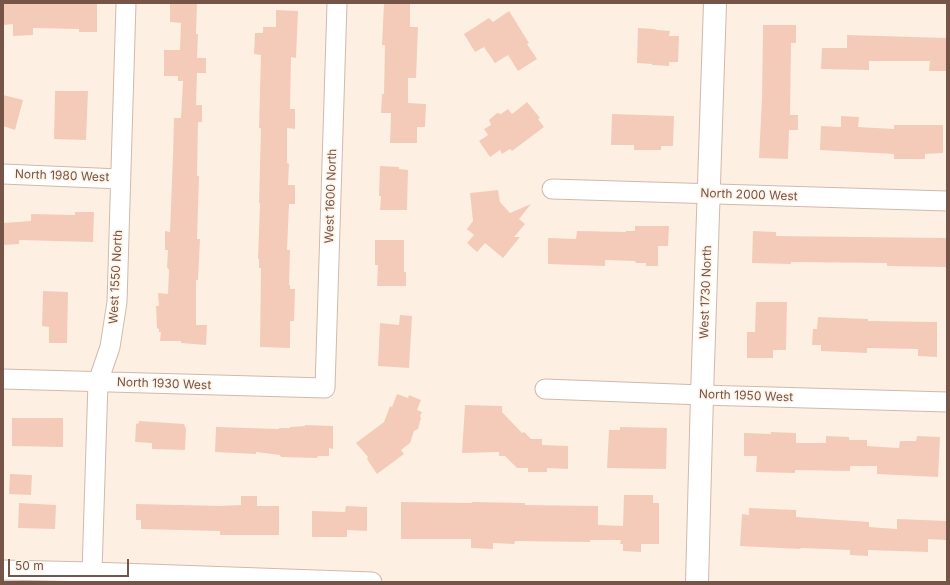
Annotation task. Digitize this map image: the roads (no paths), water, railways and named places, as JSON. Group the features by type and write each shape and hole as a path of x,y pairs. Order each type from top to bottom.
{"street":[{"name":"West 1550 North","path":"92,572 98,382 110,347 117,302 126,3"},
{"name":"West 1600 North","path":"325,388 337,3"},
{"name":"West 1730 North","path":"697,582 715,3"},
{"name":"North 1980 West","path":"3,174 120,179"},
{"name":"North 2000 West","path":"552,189 947,201"},
{"name":"North 1930 West","path":"3,379 325,388"},
{"name":"North 1950 West","path":"545,389 947,402"},
{"path":"3,570 372,582"}]}
